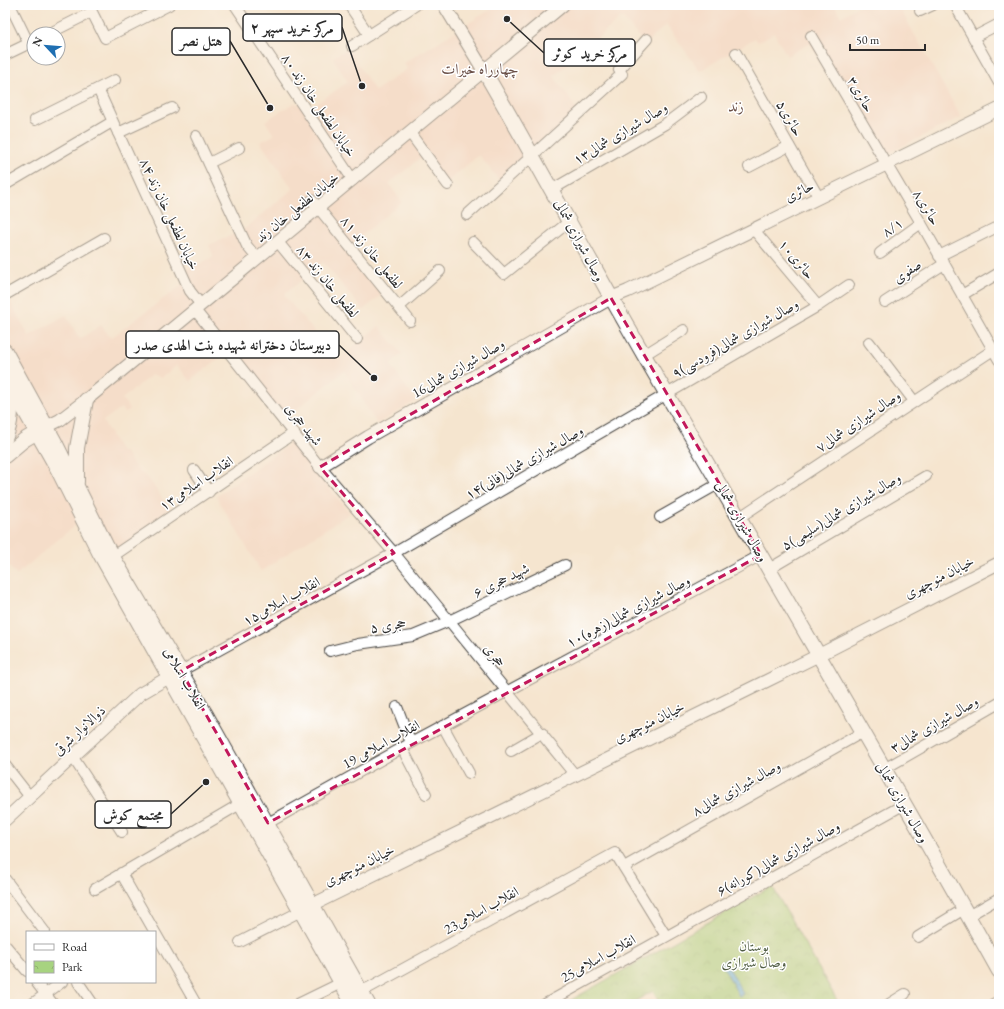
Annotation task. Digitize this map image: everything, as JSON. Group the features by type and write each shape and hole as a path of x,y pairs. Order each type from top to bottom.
{"main road":[{"name":"وصال شیرازی شمالی","path":"484,71 532,156 553,189 611,298 740,517 999,971"},
{"name":"انقلاب اسلامی","path":"5,351 42,430 57,468 99,552 268,823 341,983 353,1004"},
{"path":"5,439 10,426 12,412 6,378"},
{"name":"انقلاب اسلامی","path":"6,378 77,484 240,804 368,1004"},
{"path":"77,484 77,448 86,400"},
{"path":"5,456 24,440 42,430"}],"street":[{"path":"10,5 26,33"},
{"path":"64,26 92,12 105,38 169,5"},
{"name":"خیابان لطفعلی خان زند ۸۰","path":"235,5 353,180"},
{"path":"348,5 369,35"},
{"path":"352,46 416,5"},
{"path":"444,5 484,71"},
{"path":"920,11 933,5"},
{"path":"954,5 999,83"},
{"name":"خیابان لطفعلی خان زند","path":"42,430 60,420 86,400 278,242 315,204 353,180 558,7"},
{"path":"974,38 999,24"},
{"name":"حائری۳","path":"811,36 886,166"},
{"path":"466,215 622,74 619,70 647,39"},
{"path":"5,55 26,44"},
{"name":"حائری۵","path":"736,53 820,198"},
{"path":"36,120 116,80"},
{"name":"خیابان لطفعلی خان زند ۸۴","path":"98,89 198,307"},
{"name":"وصال شیرازی شمالی۱۳","path":"553,189 665,124 701,97"},
{"path":"118,133 172,108"},
{"name":"حائری","path":"611,298 628,292 999,109"},
{"path":"5,186 112,122"},
{"path":"410,133 448,185"},
{"path":"196,136 247,246 257,258"},
{"path":"749,167 790,146"},
{"path":"209,163 239,148"},
{"name":"حائری۸","path":"886,166 921,223 999,360"},
{"name":"لطفعلی خان زند ۸۱","path":"315,204 410,321"},
{"path":"473,242 504,274 570,221"},
{"name":"۸/۱","path":"880,253 921,223"},
{"name":"صفوی","path":"885,302 941,260 999,226"},
{"name":"حائری۱۰","path":"754,230 818,306"},
{"path":"5,295 104,238"},
{"name":"لطفعلی خان زند ۸۳","path":"278,242 357,339"},
{"path":"399,307 440,272"},
{"path":"962,295 999,273"},
{"name":"۹وصال شیرازی شمالی(فرودسی)","path":"667,394 818,306 850,285"},
{"name":"وصال شیرازی شمالی16","path":"320,467 368,437 611,298"},
{"name":"شهید حجری","path":"198,307 320,467 394,553"},
{"path":"644,355 684,330"},
{"path":"869,342 914,401"},
{"name":"وصال شیرازی شمالی۷","path":"740,517 993,350"},
{"name":"۱۴وصال شیرازی شمالی(فانی)","path":"394,553 667,394"},
{"name":"انقلاب اسلامی۱۳","path":"113,556 294,433"},
{"path":"194,470 209,492"},
{"name":"۵وصال شیرازی شمالی(سلیمی)","path":"769,569 926,476"},
{"path":"660,517 720,483"},
{"name":"حجری","path":"394,553 575,775"},
{"name":"انقلاب اسلامی۱۵","path":"175,674 394,553"},
{"name":"۱۰وصال شیرازی شمالی(زهره)","path":"508,692 761,555"},
{"name":"خیابان منوچهری","path":"307,908 819,655 999,563"},
{"name":"شهید حجری ۶","path":"449,621 565,565"},
{"name":"حجری ۵","path":"330,650 358,644 413,636 449,621"},
{"name":"ذوالانوار شرقی","path":"5,820 140,694 175,674"},
{"name":"انقلاب اسلامی 19","path":"268,823 443,726 508,692"},
{"name":"وصال شیرازی شمالی۳","path":"884,769 999,703"},
{"path":"397,707 407,746 426,794"},
{"path":"443,726 469,773"},
{"name":"وصال شیرازی شمالی۸","path":"624,867 863,732"},
{"path":"511,751 542,733"},
{"path":"72,756 122,832"},
{"path":"5,765 30,797"},
{"path":"95,888 240,804"},
{"name":"۶وصال شیرازی شمالی(کورانه)","path":"666,936 903,804"},
{"name":"23انقلاب اسلامی","path":"361,992 615,853 624,867"},
{"path":"624,867 666,936"},
{"path":"121,873 154,931"},
{"path":"5,879 44,931"},
{"path":"918,937 966,912 999,898"},
{"path":"240,942 307,908"},
{"path":"156,934 196,1004"},
{"name":"25انقلاب اسلامی","path":"544,1004 666,936"},
{"path":"5,945 26,970"},
{"path":"37,983 53,1004"},
{"path":"32,1004 61,983"},
{"path":"79,983 93,1004"},
{"path":"298,1004 341,983"},
{"path":"889,1004 905,994"},
{"path":"994,1004 999,1001"}],"highlighted area":[{"path":"611,298 761,555 268,823 181,671 394,553 320,467"}],"shaded area":[{"path":"492,5 834,5 841,17 860,5 898,5 961,117 883,156 810,43 787,56 774,33 758,42 755,38 700,71 666,25 645,44 622,17 554,76 581,116 500,181 479,155 447,182 425,154 389,184 402,202 348,247 385,292 363,310 323,262 284,295 338,360 379,326 402,354 390,364 416,401 377,424 344,371 283,420 227,352 190,381 177,365 161,378 151,375 122,399 130,409 125,413 121,408 103,421 121,452 125,452 138,471 149,479 175,517 109,559 86,516 16,575 5,561 5,301 9,299 29,336 66,315 80,339 101,325 111,338 182,285 187,269 214,257 209,245 243,230 293,189 260,142 274,135 265,121 294,103 310,108 348,82 333,58 348,48 375,91 407,69 404,63 493,8"},
{"path":"291,443 350,513 261,571 216,496"}],"green space":[{"name":"بوستان وصال شیرازی","path":"772,886 838,1002 834,1004 660,1004 653,991 630,1004 564,1004"}],"water":[{"path":"725,960 743,994 739,996 721,962"}],"place":[{"name":"مرکز خرید کوثر","path":"507,19"},
{"name":"مرکز خرید سپهر ۲","path":"362,86"},
{"name":"هتل نصر","path":"270,108"},
{"name":"دبیرستان دخترانه شهیده بنت الهدی صدر","path":"374,378"},
{"name":"مجتمع کوش","path":"206,782"}],"district":[{"name":"چهارراه خیرات","path":"480,69"},
{"name":"زند","path":"736,106"}]}
